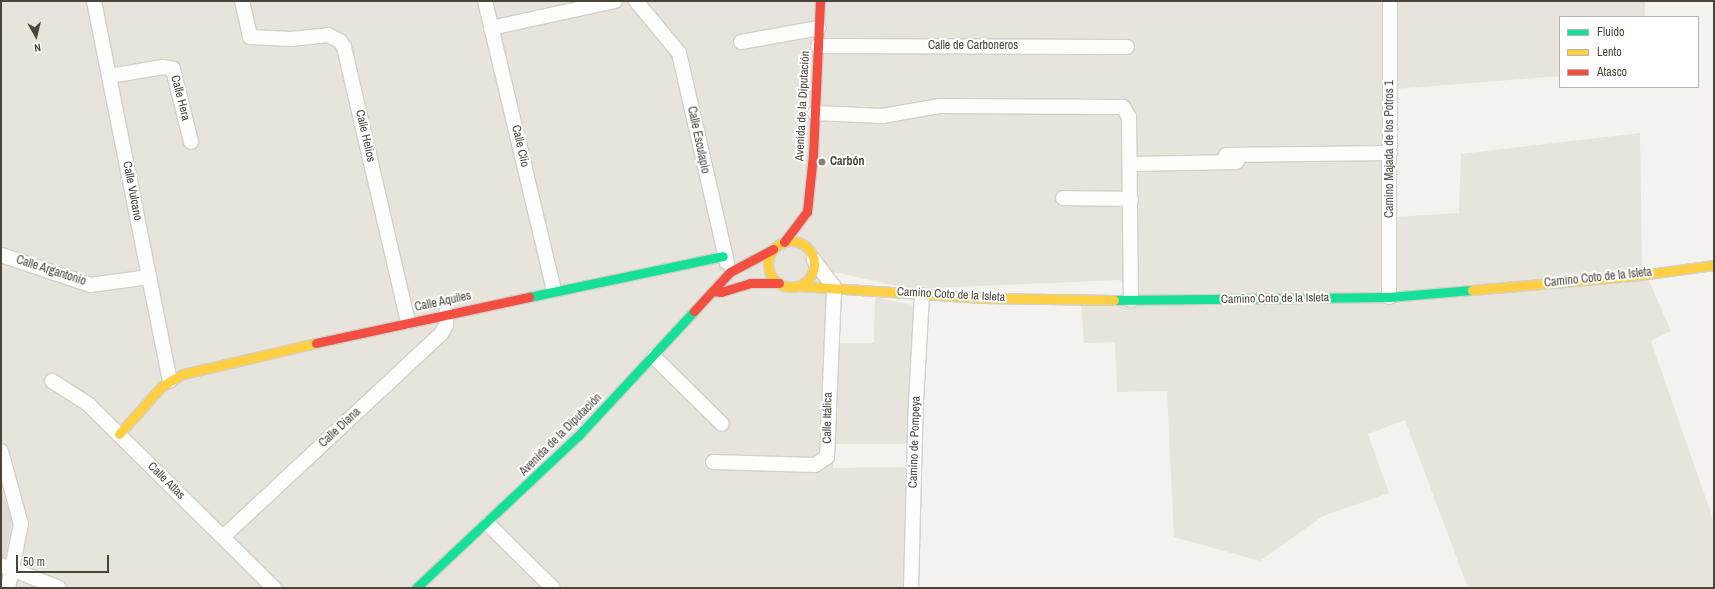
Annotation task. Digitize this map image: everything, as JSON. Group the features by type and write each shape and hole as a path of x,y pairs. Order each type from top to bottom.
{"street":[{"name":"Calle Vulcano","path":"94,1 170,380"},
{"name":"Calle Helios","path":"242,1 250,37 291,39 328,35 340,41 344,47 408,322"},
{"name":"Calle Clio","path":"485,1 554,290"},
{"path":"491,28 615,1"},
{"name":"Avenida de la Diputación","path":"812,224 807,212 816,114 820,1"},
{"name":"Camino Majada de los Potros 1","path":"1389,297 1390,1"},
{"name":"Calle Esculapio","path":"642,3 679,53 724,256 733,270 750,283"},
{"path":"741,42 818,28"},
{"name":"Calle de Carboneros","path":"818,46 1127,47"},
{"name":"Calle Hera","path":"110,76 163,67 173,69 191,142"},
{"path":"816,114 882,116 940,106 1119,106 1126,110 1129,117 1131,164 1131,300"},
{"path":"1226,155 1390,153"},
{"path":"1131,164 1291,161"},
{"path":"1063,198 1131,199"},
{"path":"779,283 768,267 773,249 784,242 807,212"},
{"path":"714,291 721,292 750,283 779,283 798,286 812,273 813,257 811,236"},
{"path":"784,242 798,241 813,257 834,287"},
{"name":"Avenida de la Diputación","path":"416,588 488,524 654,357 714,291 716,286 733,270 773,249"},
{"name":"Calle Argantonio","path":"1,255 90,285 149,277"},
{"name":"Calle Aquiles","path":"170,380 183,374 408,322 554,290 724,256"},
{"name":"Camino Coto de la Isleta","path":"798,286 834,287 922,296 1131,300 1389,297 1634,276 1714,265"},
{"name":"Calle Itálica","path":"713,462 815,465 825,461 828,454 834,287"},
{"name":"Camino de Pompeya","path":"911,588 916,402 922,296"},
{"name":"Calle Diana","path":"223,538 441,334 446,325 446,314"},
{"path":"654,357 722,424"},
{"path":"120,434 170,380"},
{"name":"Calle Atlas","path":"52,381 88,404 274,588"},
{"path":"1,451 21,524 7,567 8,588"},
{"path":"488,524 553,588"},
{"path":"7,567 59,588"}],"shaded area":[{"path":"1,1 1645,1 1645,16 1559,16 1559,76 1394,89 1393,217 1459,213 1461,154 1640,133 1642,265 1671,331 1651,341 1714,522 1714,588 1468,588 1405,420 1368,434 1389,493 1323,516 1260,561 1174,537 1167,391 1117,392 1115,342 1084,343 1081,304 1147,305 1120,280 910,289 834,272 837,343 874,343 875,297 927,308 907,444 834,444 833,468 906,467 903,588 1,588"}],"building":[{"path":"1,488 12,522 5,557 1,557"}],"traffic: fast":[{"path":"529,297 723,256"},
{"path":"1114,300 1389,297 1472,290"},
{"path":"416,588 578,436 694,311"}],"traffic: slow":[{"path":"787,241 795,241 804,245 810,251 814,264 810,277 804,283 795,287 787,287 778,283 772,277 768,268 768,260 772,251 778,245 787,241"},
{"path":"1472,290 1633,276 1714,265"},
{"path":"798,286 984,298 1114,300"},
{"path":"119,434 162,386 183,374 316,343"}],"traffic: jam":[{"path":"784,242 807,212 813,155 820,1"},
{"path":"694,311 730,272 773,249"},
{"path":"714,291 721,292 750,283 779,283"},
{"path":"316,343 529,297"}],"place":[{"name":"Carbón","path":"822,162"}]}
